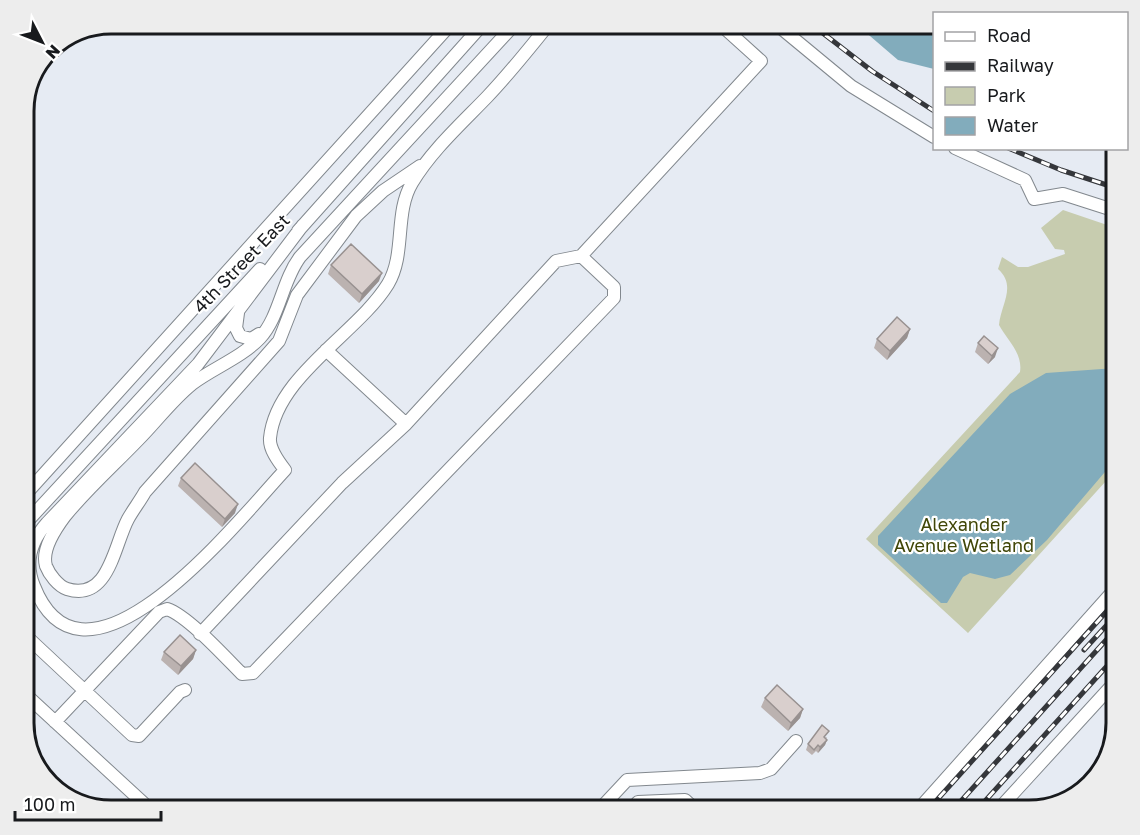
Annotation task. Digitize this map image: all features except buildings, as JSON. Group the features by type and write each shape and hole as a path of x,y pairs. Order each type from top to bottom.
{"street":[{"path":"35,484 441,34"},
{"name":"4th Street East","path":"35,513 210,321 303,225 323,199 474,34"},
{"path":"35,556 48,544 65,516 191,385 246,350 260,338 270,323 284,285 300,257 505,34"},
{"path":"48,544 46,565 63,588 75,591 89,589 99,581 109,569 128,519 145,492 279,341 297,295 356,216 372,201 428,160 502,81 541,34"},
{"path":"200,634 342,483 406,424 556,261 581,256 762,61 731,34"},
{"path":"788,34 851,86 933,136"},
{"path":"959,150 1025,180 1034,199 1063,195 1106,208"},
{"path":"35,587 47,612 62,624 82,631 128,618 186,575 285,470 272,451 269,439 274,421 286,398 307,369 389,283 395,264 403,201 428,160"},
{"path":"35,539 198,364 303,225"},
{"path":"55,722 159,612 167,609 173,611 200,634 242,674 253,673 614,298 614,287 581,256"},
{"path":"241,306 236,320 236,328 240,336 251,339 270,323"},
{"path":"326,350 406,424"},
{"path":"926,800 1106,599"},
{"path":"35,644 132,735 139,736 180,692 185,690"},
{"path":"1007,800 1106,692"},
{"path":"35,703 140,800"},
{"path":"608,800 627,780 760,773 771,769 796,741"}],"green space":[{"name":"Alexander Avenue Wetland","path":"1063,210 1106,225 1106,481 968,633 866,539 1020,372 1017,353 999,325 1007,289 1004,275 998,269 1002,257 1018,267 1028,267 1065,254 1064,250 1055,249 1041,228"}],"water":[{"path":"868,34 933,34 933,69 898,60"},
{"path":"1106,369 1106,471 1047,540 1010,575 995,579 970,573 963,577 947,603 941,603 878,545 878,536 1010,394 1046,373"}],"railway":[{"path":"824,34 872,71 933,110"},
{"path":"1013,150 1061,170 1106,185"},
{"path":"937,800 1106,612"},
{"path":"1084,650 1106,626"},
{"path":"962,800 1106,640"},
{"path":"986,800 1106,667"}]}
